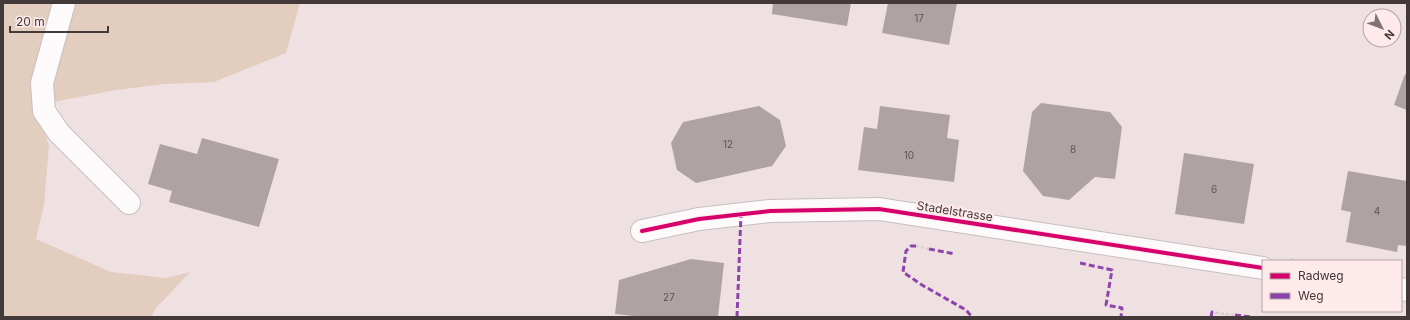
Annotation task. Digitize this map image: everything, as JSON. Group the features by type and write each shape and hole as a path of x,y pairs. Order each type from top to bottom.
{"street":[{"path":"64,3 42,83 44,111 59,133 129,203"},
{"name":"Stadelstrasse","path":"642,231 699,219 770,211 879,209 1262,268"}],"path":[{"path":"916,246 928,248"},
{"path":"1216,313 1235,315"}],"shaded area":[{"path":"3,3 55,3 32,104 44,130 49,146 44,205 36,239 111,272 166,278 190,272 157,307 151,317 3,317"},
{"path":"69,3 300,3 286,53 214,82 165,84 116,90 53,102 47,89"}],"building":[{"path":"773,3 851,3 847,26 772,14"},
{"path":"888,3 957,3 949,45 882,33"},
{"path":"1405,74 1407,75 1407,110 1394,105"},
{"path":"1041,103 1110,112 1122,127 1115,179 1095,177 1069,200 1043,196 1023,171 1032,112"},
{"path":"759,106 780,120 786,146 772,166 696,183 677,170 671,143 683,122"},
{"path":"880,106 950,115 947,138 959,140 954,182 858,170 864,127 877,129"},
{"path":"202,138 279,159 259,227 169,202 172,191 148,184 160,144 197,154"},
{"path":"1184,153 1254,164 1244,224 1175,214"},
{"path":"1348,171 1407,181 1407,246 1398,245 1397,252 1346,242 1351,212 1341,210"},
{"path":"691,259 724,263 718,317 643,317 615,314 619,280"}],"marked path":[{"path":"737,317 741,214"},
{"path":"916,246 911,246 906,251 903,272 922,285 966,310 972,317"},
{"path":"929,249 955,254"},
{"path":"1080,263 1112,270 1106,305 1122,308 1121,317"},
{"path":"1211,317 1212,312 1216,313"},
{"path":"1235,315 1251,317"}],"cycle path":[{"path":"642,231 699,219 770,211 879,209 1262,268"}]}
